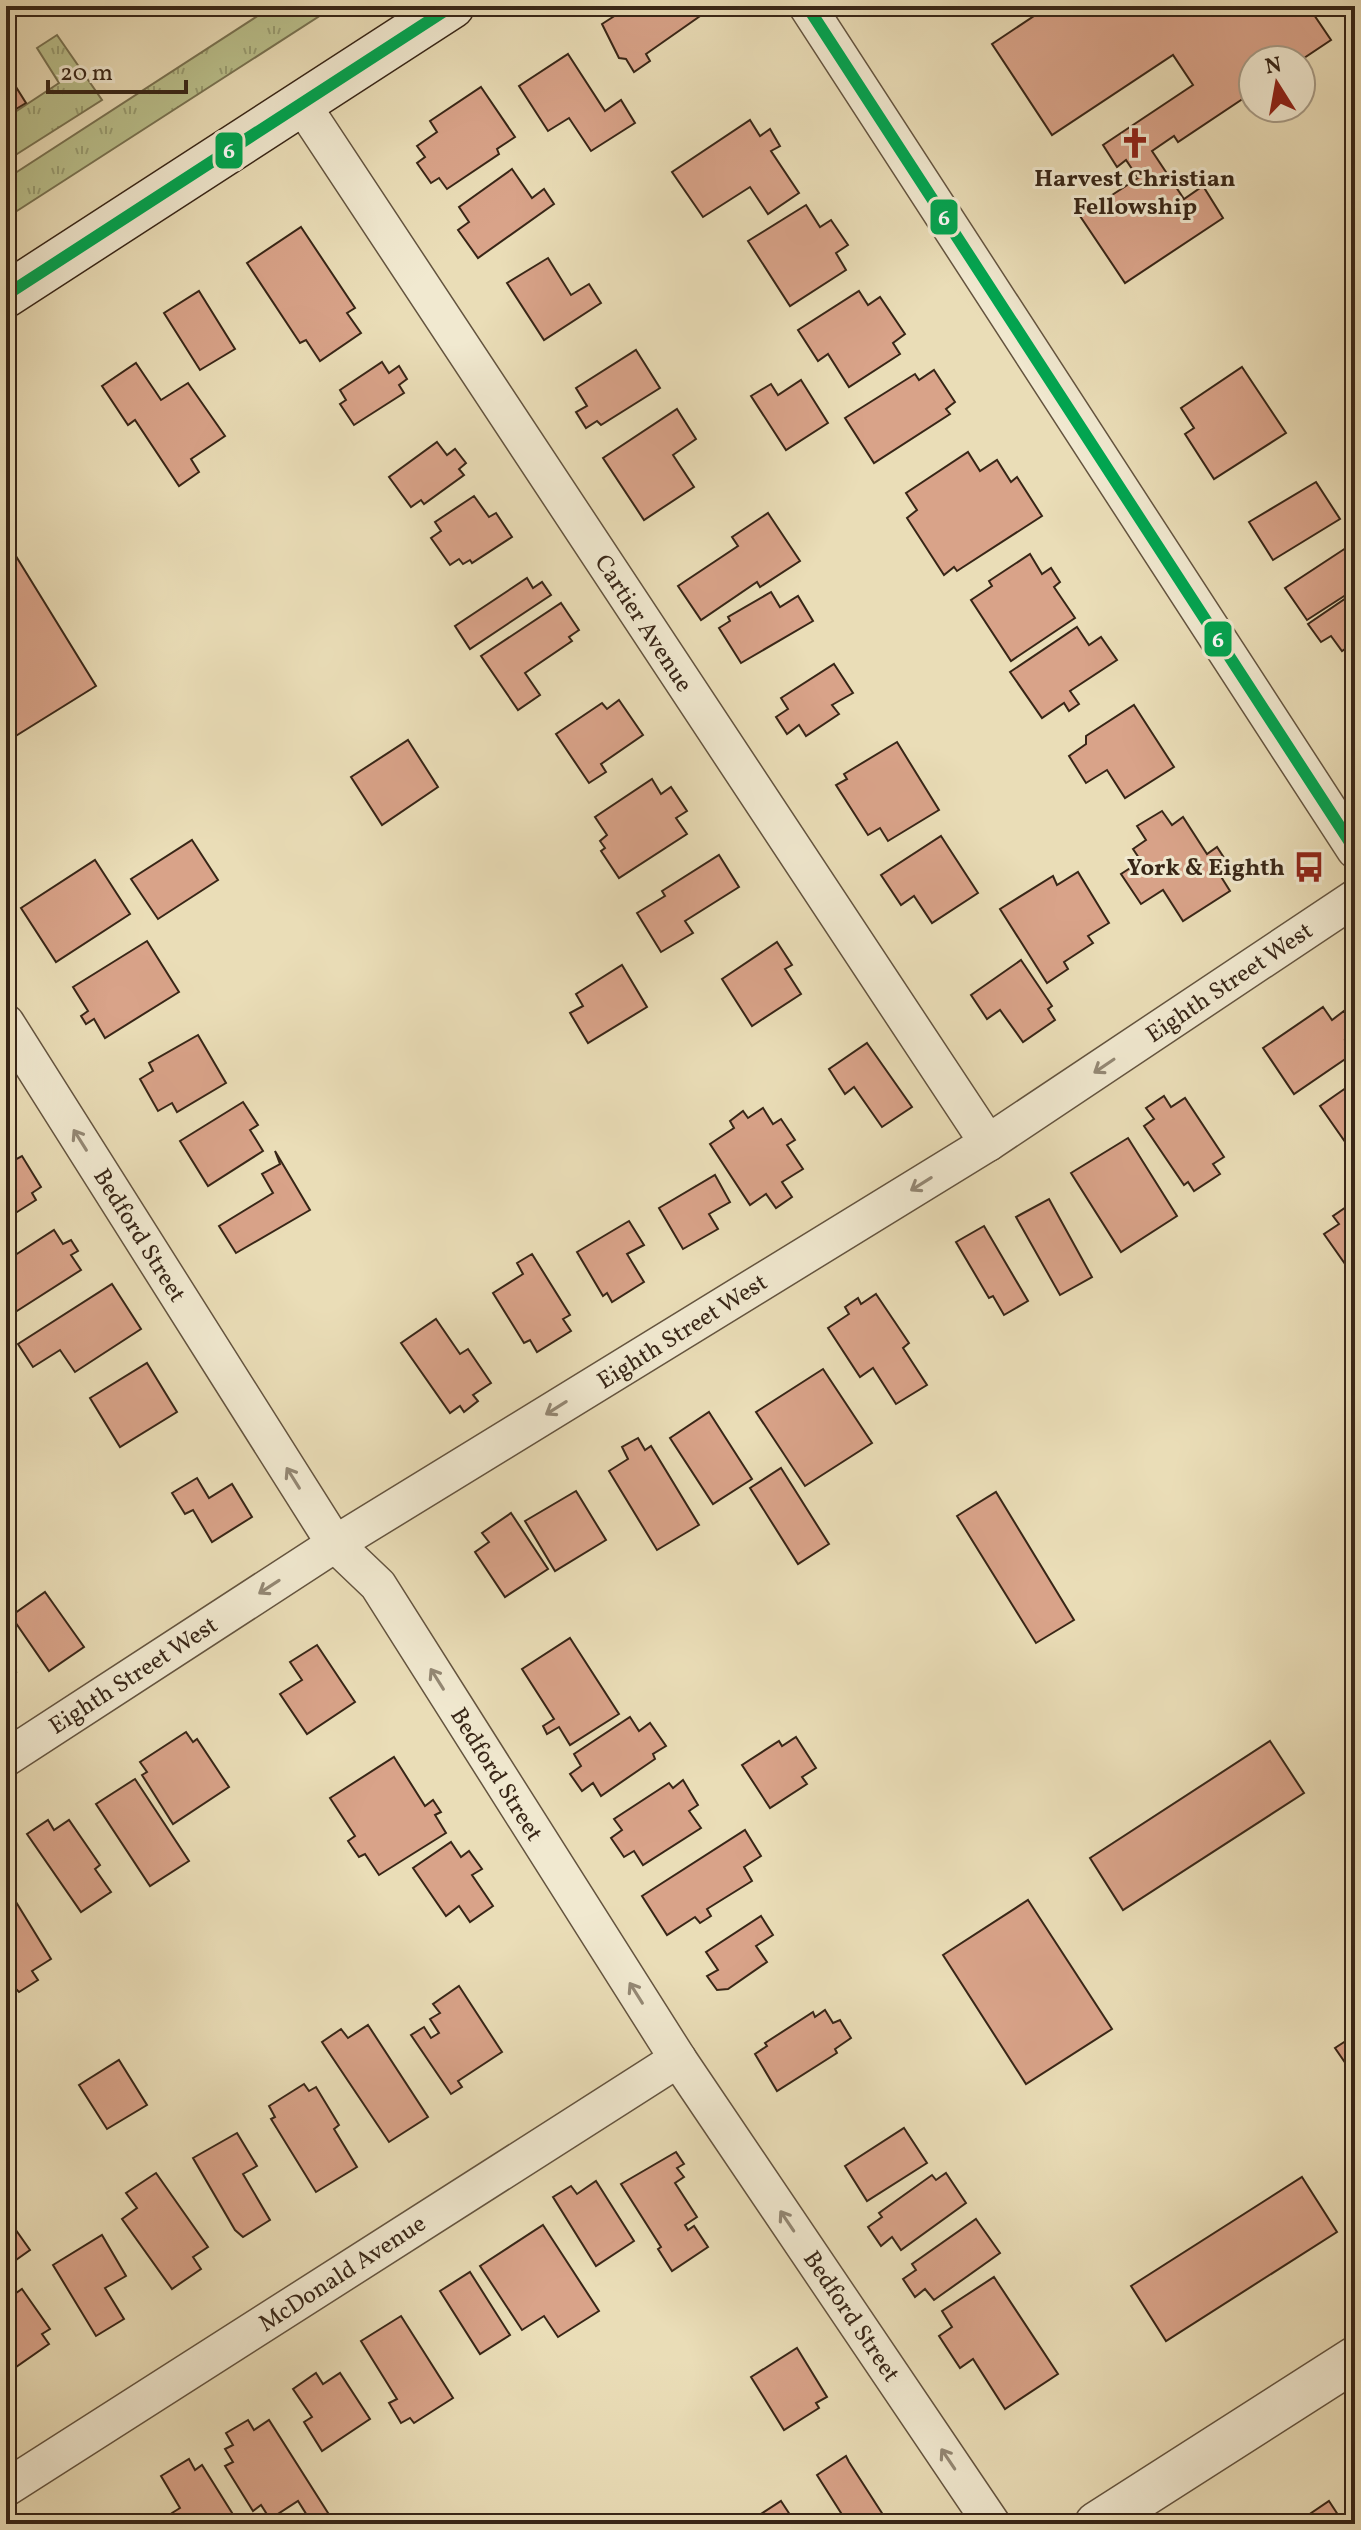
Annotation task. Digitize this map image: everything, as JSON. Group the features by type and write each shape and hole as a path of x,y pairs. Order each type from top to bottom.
{"main road":[{"path":"6,295 452,6"},
{"path":"1097,2524 1355,2359"}],"street":[{"path":"807,6 1355,850"},
{"name":"Cartier Avenue","path":"301,103 988,1143"},
{"name":"Eighth Street West","path":"6,1758 335,1544 988,1143 1355,898"},
{"name":"Bedford Street","path":"6,1023 335,1544 378,1585 678,2059 992,2524"},
{"name":"McDonald Avenue","path":"6,2488 678,2059"}],"green space":[{"path":"273,6 335,6 6,218 6,179"},
{"path":"57,35 102,100 6,161 6,118 59,83 37,48"}],"building":[{"path":"630,6 698,6 703,14 646,54 650,61 634,72 626,59 619,58 602,24"},
{"name":"Harvest Christian Fellowship","path":"1049,6 1308,6 1331,40 1317,49 1317,44 1237,44 1237,103 1178,142 1174,136 1152,151 1184,199 1203,186 1223,218 1125,283 1080,216 1138,178 1126,160 1117,167 1103,145 1193,85 1173,55 1052,135 992,44"},
{"path":"568,54 605,111 621,100 635,123 591,151 569,118 548,131 519,86"},
{"path":"6,71 26,103 6,115"},
{"path":"481,87 515,137 497,149 499,154 447,189 439,178 431,183 417,163 425,157 417,146 437,132 430,121"},
{"path":"750,120 760,136 770,129 780,146 771,151 799,193 768,214 750,187 703,217 672,172"},
{"path":"512,169 532,198 544,189 554,204 478,258 458,230 469,222 459,207"},
{"path":"806,205 820,227 831,220 848,245 836,253 846,270 790,306 748,241"},
{"path":"301,227 355,308 347,313 361,333 320,361 306,340 300,343 247,263"},
{"path":"548,258 571,295 589,284 601,303 544,340 507,283"},
{"path":"199,291 235,349 200,370 164,313"},
{"path":"859,291 868,305 880,297 905,334 893,343 900,354 849,387 828,354 818,361 798,330"},
{"path":"636,350 660,388 601,425 597,421 586,428 576,412 587,406 576,388"},
{"path":"382,362 389,373 399,366 407,379 399,385 404,393 354,425 340,404 346,400 340,390"},
{"path":"136,363 161,400 188,383 225,436 191,459 199,472 179,486 135,420 128,425 102,386"},
{"path":"1242,367 1286,433 1214,479 1185,434 1194,428 1181,408"},
{"path":"934,370 955,402 946,409 950,414 874,463 845,418 915,374 919,380"},
{"path":"801,380 828,423 786,450 751,396 771,384 778,395"},
{"path":"677,409 696,439 673,455 694,487 644,520 603,458"},
{"path":"437,442 447,455 455,449 466,463 459,469 464,475 424,504 421,500 411,507 389,477"},
{"path":"968,452 980,471 997,460 1011,482 1017,477 1042,516 957,571 954,567 944,575 907,518 917,510 906,493"},
{"path":"1316,482 1340,519 1273,560 1249,522"},
{"path":"474,496 489,517 496,513 512,537 472,563 470,560 463,564 459,559 450,565 431,538 441,531 435,522"},
{"path":"768,513 800,561 760,587 757,582 701,620 678,586 738,546 732,537"},
{"path":"6,540 96,686 6,742"},
{"path":"1355,542 1355,589 1307,620 1285,588"},
{"path":"1030,554 1042,574 1051,568 1060,582 1054,587 1075,618 1011,661 971,600 992,586 989,581"},
{"path":"527,578 533,588 542,582 551,595 470,649 455,626"},
{"path":"771,592 780,607 798,596 813,621 741,663 719,628 730,621 728,617"},
{"path":"1355,592 1355,642 1342,651 1331,636 1321,642 1308,624"},
{"path":"561,603 579,630 569,637 572,641 525,673 540,695 518,710 481,656"},
{"path":"1077,627 1089,645 1101,637 1117,660 1070,691 1079,704 1069,711 1064,703 1042,718 1010,672"},
{"path":"834,664 853,693 832,705 839,714 806,736 799,725 787,734 776,717 788,709 781,698"},
{"path":"619,700 643,735 601,764 606,772 589,783 556,734 602,703 607,709"},
{"path":"1134,705 1174,767 1125,798 1107,770 1086,783 1069,756 1086,744 1086,736"},
{"path":"408,740 438,787 382,825 351,777"},
{"path":"897,742 939,810 888,841 880,828 868,835 836,785 847,779 844,774"},
{"path":"652,779 661,794 671,787 687,811 676,818 687,834 619,878 601,851 605,848 600,841 607,835 595,817"},
{"path":"1162,811 1172,825 1183,817 1207,854 1217,847 1230,867 1220,875 1230,891 1183,921 1163,890 1141,904 1121,874 1141,861 1133,849 1146,840 1137,826"},
{"path":"941,836 978,893 932,923 914,896 901,905 881,875"},
{"path":"192,840 218,880 158,919 131,879"},
{"path":"719,855 739,887 685,921 693,933 661,952 637,913 665,896 662,891"},
{"path":"95,860 130,914 56,962 21,908"},
{"path":"1078,872 1109,923 1088,936 1093,943 1064,962 1068,969 1047,983 1000,909 1053,876 1057,885"},
{"path":"147,941 179,992 105,1038 94,1019 86,1024 81,1016 88,1011 73,987"},
{"path":"777,942 792,965 785,969 801,994 752,1026 722,979"},
{"path":"1021,960 1052,1006 1048,1009 1055,1020 1023,1042 1000,1010 987,1019 971,995"},
{"path":"622,965 647,1007 588,1043 570,1013 583,1006 576,994"},
{"path":"1323,1007 1332,1020 1344,1011 1355,1027 1355,1033 1345,1040 1354,1053 1294,1094 1263,1048"},
{"path":"198,1035 226,1083 177,1112 172,1103 158,1111 140,1079 153,1071 149,1063"},
{"path":"867,1043 912,1107 882,1127 854,1087 845,1094 829,1069"},
{"path":"1353,1083 1355,1085 1355,1156 1320,1106"},
{"path":"1164,1096 1171,1107 1185,1098 1224,1157 1213,1164 1220,1174 1194,1191 1188,1182 1184,1185 1144,1126 1154,1119 1146,1108"},
{"path":"243,1102 258,1125 250,1130 263,1151 208,1186 180,1141"},
{"path":"763,1108 773,1124 781,1119 795,1140 787,1145 803,1169 782,1182 792,1197 776,1208 766,1194 750,1205 710,1144 734,1128 730,1121 743,1111 748,1118"},
{"path":"1128,1138 1177,1216 1121,1252 1071,1173"},
{"path":"275,1151 310,1210 236,1253 219,1226 273,1193 262,1174 280,1164"},
{"path":"6,1156 11,1162 22,1156 41,1187 32,1193 36,1200 6,1219"},
{"path":"715,1175 730,1202 709,1214 718,1229 683,1249 659,1208"},
{"path":"1049,1199 1092,1277 1060,1295 1016,1217"},
{"path":"1355,1201 1355,1267 1350,1271 1324,1234 1339,1224 1333,1216"},
{"path":"629,1221 644,1245 627,1254 644,1282 612,1302 607,1293 603,1296 577,1252"},
{"path":"984,1226 1028,1301 1004,1315 993,1296 989,1298 956,1242"},
{"path":"54,1230 63,1244 71,1240 78,1251 71,1255 81,1270 6,1318 6,1261"},
{"path":"532,1254 570,1315 563,1319 571,1331 537,1352 530,1340 524,1343 493,1293 523,1274 517,1263"},
{"path":"112,1284 141,1329 75,1372 60,1350 33,1367 18,1344"},
{"path":"876,1294 909,1343 903,1348 927,1385 896,1404 873,1368 860,1377 828,1328 849,1314 845,1307 858,1298 861,1304"},
{"path":"436,1319 460,1354 468,1349 491,1383 473,1395 478,1401 464,1412 460,1406 450,1413 401,1343"},
{"path":"147,1363 177,1412 120,1447 90,1398"},
{"path":"823,1369 872,1443 805,1486 756,1412"},
{"path":"709,1412 752,1479 713,1504 670,1438"},
{"path":"638,1438 645,1450 651,1446 699,1525 657,1550 609,1471 628,1459 622,1447"},
{"path":"781,1468 829,1544 798,1564 750,1488"},
{"path":"197,1478 209,1498 232,1484 252,1517 212,1542 193,1510 185,1514 172,1493"},
{"path":"576,1491 606,1540 555,1571 525,1521"},
{"path":"996,1492 1074,1620 1036,1643 957,1516"},
{"path":"511,1513 548,1569 505,1597 475,1552 489,1542 482,1533"},
{"path":"45,1592 84,1647 49,1671 11,1616"},
{"path":"570,1638 619,1714 570,1745 559,1727 547,1734 543,1726 554,1719 522,1669"},
{"path":"317,1645 355,1702 307,1734 280,1694 302,1680 290,1662"},
{"path":"6,1658 16,1672 6,1679"},
{"path":"630,1717 639,1731 650,1723 666,1746 653,1754 655,1759 601,1796 593,1783 582,1791 570,1774 581,1766 574,1754"},
{"path":"186,1732 193,1742 197,1739 229,1787 173,1824 142,1775 147,1772 140,1762"},
{"path":"796,1737 816,1768 802,1777 807,1784 770,1808 742,1765 779,1741 782,1746"},
{"path":"1270,1741 1304,1793 1123,1910 1090,1858"},
{"path":"394,1757 425,1806 433,1800 441,1812 435,1815 446,1833 379,1875 365,1854 359,1857 348,1841 355,1836 330,1798"},
{"path":"135,1779 189,1861 150,1886 96,1804"},
{"path":"683,1780 698,1805 689,1811 701,1828 643,1865 634,1851 624,1857 611,1838 622,1830 614,1819 669,1783 673,1788"},
{"path":"48,1820 54,1830 69,1820 100,1865 95,1869 111,1892 81,1912 27,1834"},
{"path":"745,1830 761,1856 744,1867 752,1881 707,1909 711,1916 700,1923 695,1917 667,1935 642,1896"},
{"path":"451,1842 461,1857 469,1851 482,1869 472,1875 493,1906 470,1922 459,1906 446,1916 413,1868"},
{"path":"1028,1900 1112,2029 1026,2084 943,1955"},
{"path":"16,1902 51,1959 32,1971 38,1980 19,1992 6,1979 6,1909"},
{"path":"761,1916 773,1935 756,1946 767,1962 728,1989 717,1990 707,1976 718,1970 706,1952"},
{"path":"459,1986 502,2052 458,2081 462,2087 451,2094 411,2035 424,2027 431,2038 439,2033 430,2019 440,2013 433,2004"},
{"path":"825,2010 833,2023 840,2020 851,2038 835,2049 837,2053 777,2091 755,2054 767,2046 765,2043 813,2012 815,2017"},
{"path":"368,2025 428,2117 389,2142 322,2042 341,2029 348,2038"},
{"path":"1355,2035 1355,2077 1335,2048"},
{"path":"119,2060 147,2105 107,2129 79,2085"},
{"path":"304,2084 309,2091 316,2087 339,2125 334,2129 357,2167 316,2192 271,2119 275,2117 269,2106"},
{"path":"904,2128 927,2163 867,2201 845,2166"},
{"path":"237,2133 257,2166 243,2174 270,2220 243,2237 235,2230 193,2158"},
{"path":"676,2152 684,2164 677,2168 684,2177 675,2183 697,2217 685,2225 688,2230 694,2226 708,2247 672,2271 658,2249 661,2247 621,2184"},
{"path":"156,2173 208,2247 193,2257 201,2269 172,2289 122,2219 137,2208 126,2193"},
{"path":"946,2173 966,2203 901,2250 892,2237 881,2246 868,2227 882,2217 879,2213 932,2175 936,2180"},
{"path":"1302,2177 1337,2232 1166,2341 1131,2286"},
{"path":"596,2181 634,2241 596,2266 553,2197 571,2186 577,2194"},
{"path":"6,2216 30,2250 6,2267"},
{"path":"976,2219 1000,2253 934,2300 925,2289 915,2297 903,2279 916,2270 912,2264"},
{"path":"543,2225 599,2311 558,2337 544,2316 522,2330 480,2266"},
{"path":"102,2235 126,2276 105,2288 124,2319 96,2336 53,2265"},
{"path":"470,2272 510,2335 480,2354 440,2291"},
{"path":"994,2277 1058,2374 1005,2409 973,2359 960,2368 939,2336 952,2327 942,2311"},
{"path":"22,2289 50,2329 42,2334 49,2344 16,2367 6,2352 6,2300"},
{"path":"401,2316 453,2398 414,2423 410,2418 401,2423 389,2403 397,2399 361,2341"},
{"path":"797,2348 827,2397 816,2403 819,2408 784,2430 751,2377"},
{"path":"316,2373 323,2384 340,2373 370,2419 322,2451 304,2422 312,2417 293,2389"},
{"path":"248,2420 254,2430 269,2420 335,2524 324,2524 318,2515 310,2520 298,2501 270,2519 261,2505 253,2511 225,2466 233,2462 225,2449 233,2445 226,2433"},
{"path":"846,2456 889,2524 848,2524 817,2475"},
{"path":"189,2459 195,2470 202,2465 239,2524 179,2524 172,2513 180,2508 161,2476"},
{"path":"781,2501 796,2524 747,2523"},
{"path":"1329,2501 1344,2524 1295,2524"}],"transit line":[{"name":"6","path":"6,295 452,6"},
{"name":"6","path":"807,6 1355,850"}],"place":[{"name":"Harvest Christian Fellowship","path":"1135,143"},
{"name":"York & Eighth","path":"1309,867"}]}
